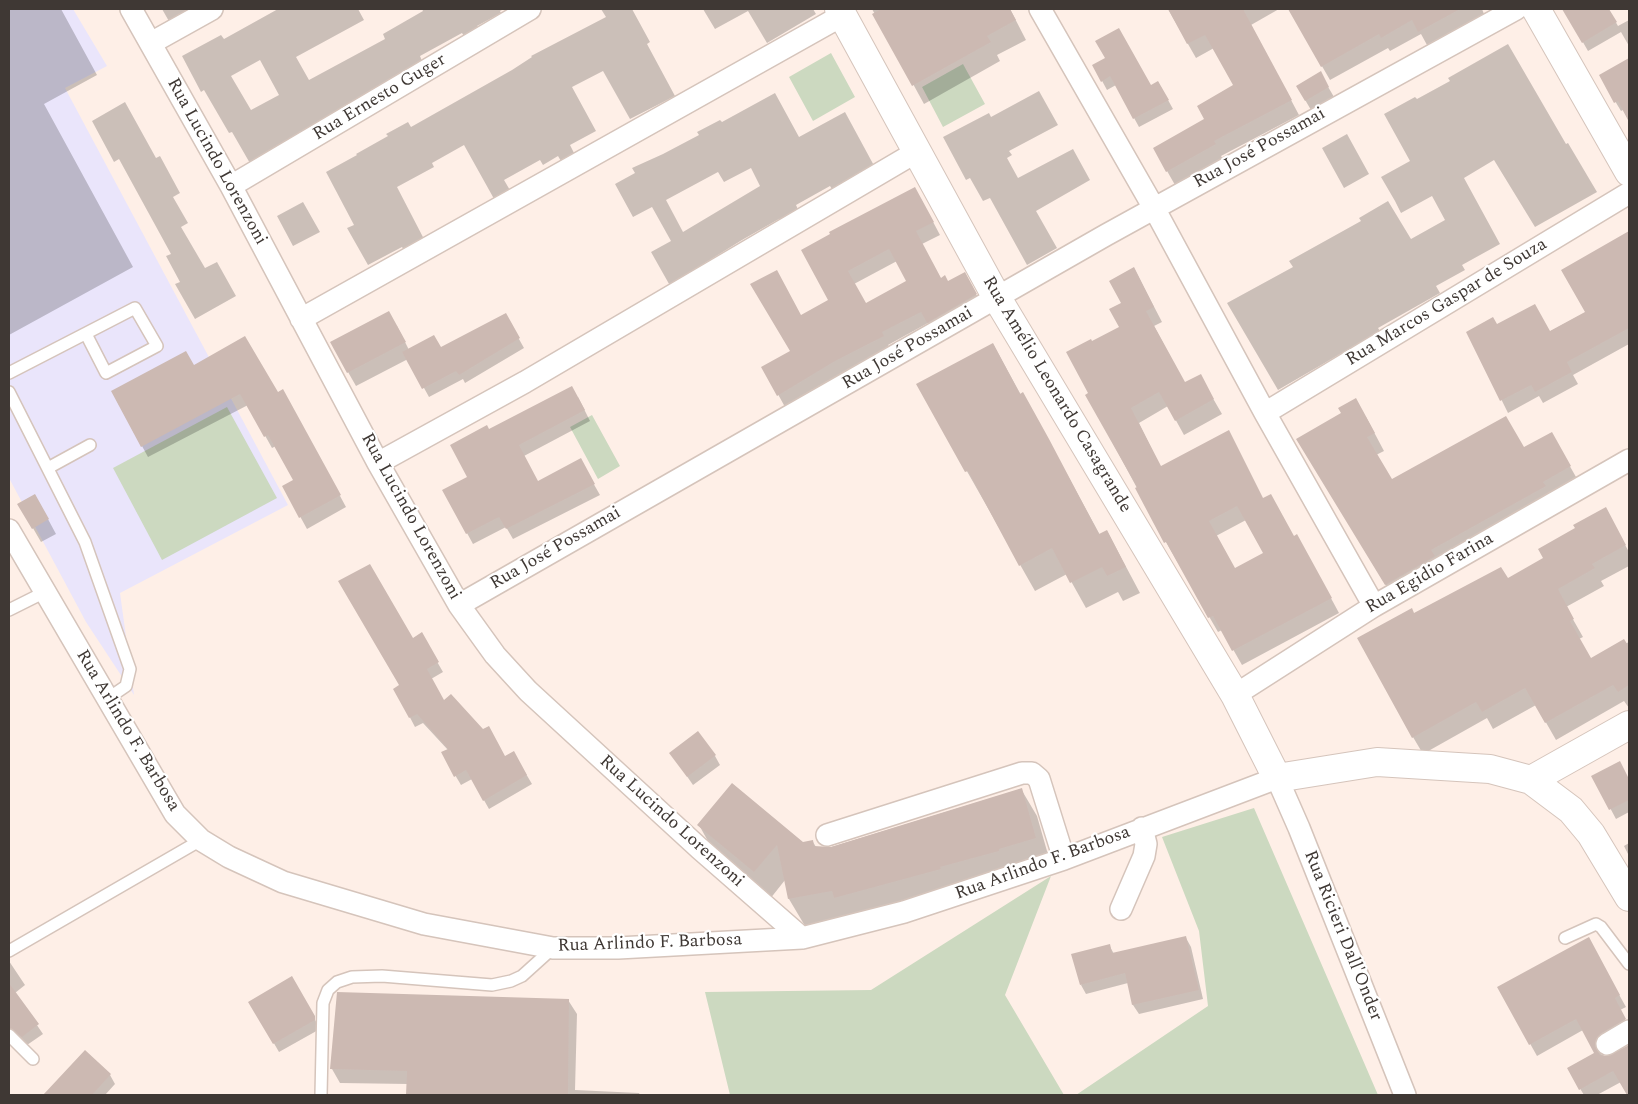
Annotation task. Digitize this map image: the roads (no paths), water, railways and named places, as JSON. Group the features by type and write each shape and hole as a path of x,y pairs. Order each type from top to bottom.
{"street":[{"name":"Rua Lucindo Lorenzoni","path":"131,9 231,186 378,463 459,605 495,655 528,691 699,848 802,938"},
{"path":"151,43 212,9"},
{"name":"Rua Ernesto Guger","path":"231,186 530,9"},
{"path":"1040,9 1154,208 1265,413 1374,606"},
{"name":"Rua José Possamai","path":"459,605 1154,208 1516,9"},
{"path":"1536,9 1629,172"},
{"path":"301,319 841,12"},
{"name":"Rua Amélio Leonardo Casagrande","path":"841,12 997,298 1235,695 1276,778"},
{"path":"378,463 525,382 918,151"},
{"name":"Rua Marcos Gaspar de Souza","path":"1265,413 1629,193"},
{"name":"Rua Egidio Farina","path":"1235,695 1374,606 1629,460"},
{"name":"Rua Arlindo F. Barbosa","path":"9,530 106,699 175,814 201,840 229,858 283,882 424,924 553,948 618,948 802,938 904,912 1064,858 1276,778"},
{"path":"1531,780 1629,725"},
{"path":"1276,778 1377,762 1475,767 1531,780 1571,810 1591,834 1629,897"},
{"path":"827,835 1022,773 1032,773 1039,779 1064,858"},
{"name":"Rua Ricieri Dall'Onder","path":"1276,778 1299,828 1404,1095"},
{"path":"1120,909 1144,856 1146,844 1142,828"},
{"path":"1607,1044 1629,1032"}],"lane":[{"path":"9,373 135,308 157,346 106,373 86,334"},
{"path":"9,392 85,542 130,669 126,686 106,699"},
{"path":"48,468 90,445"},
{"path":"9,610 45,592"},
{"path":"9,951 201,840"},
{"path":"1565,938 1596,924 1601,927 1629,964"},
{"path":"321,1095 323,1002 328,990 338,982 352,977 382,976 492,985 511,981 522,976 553,948"},
{"path":"9,1035 33,1059"}]}
